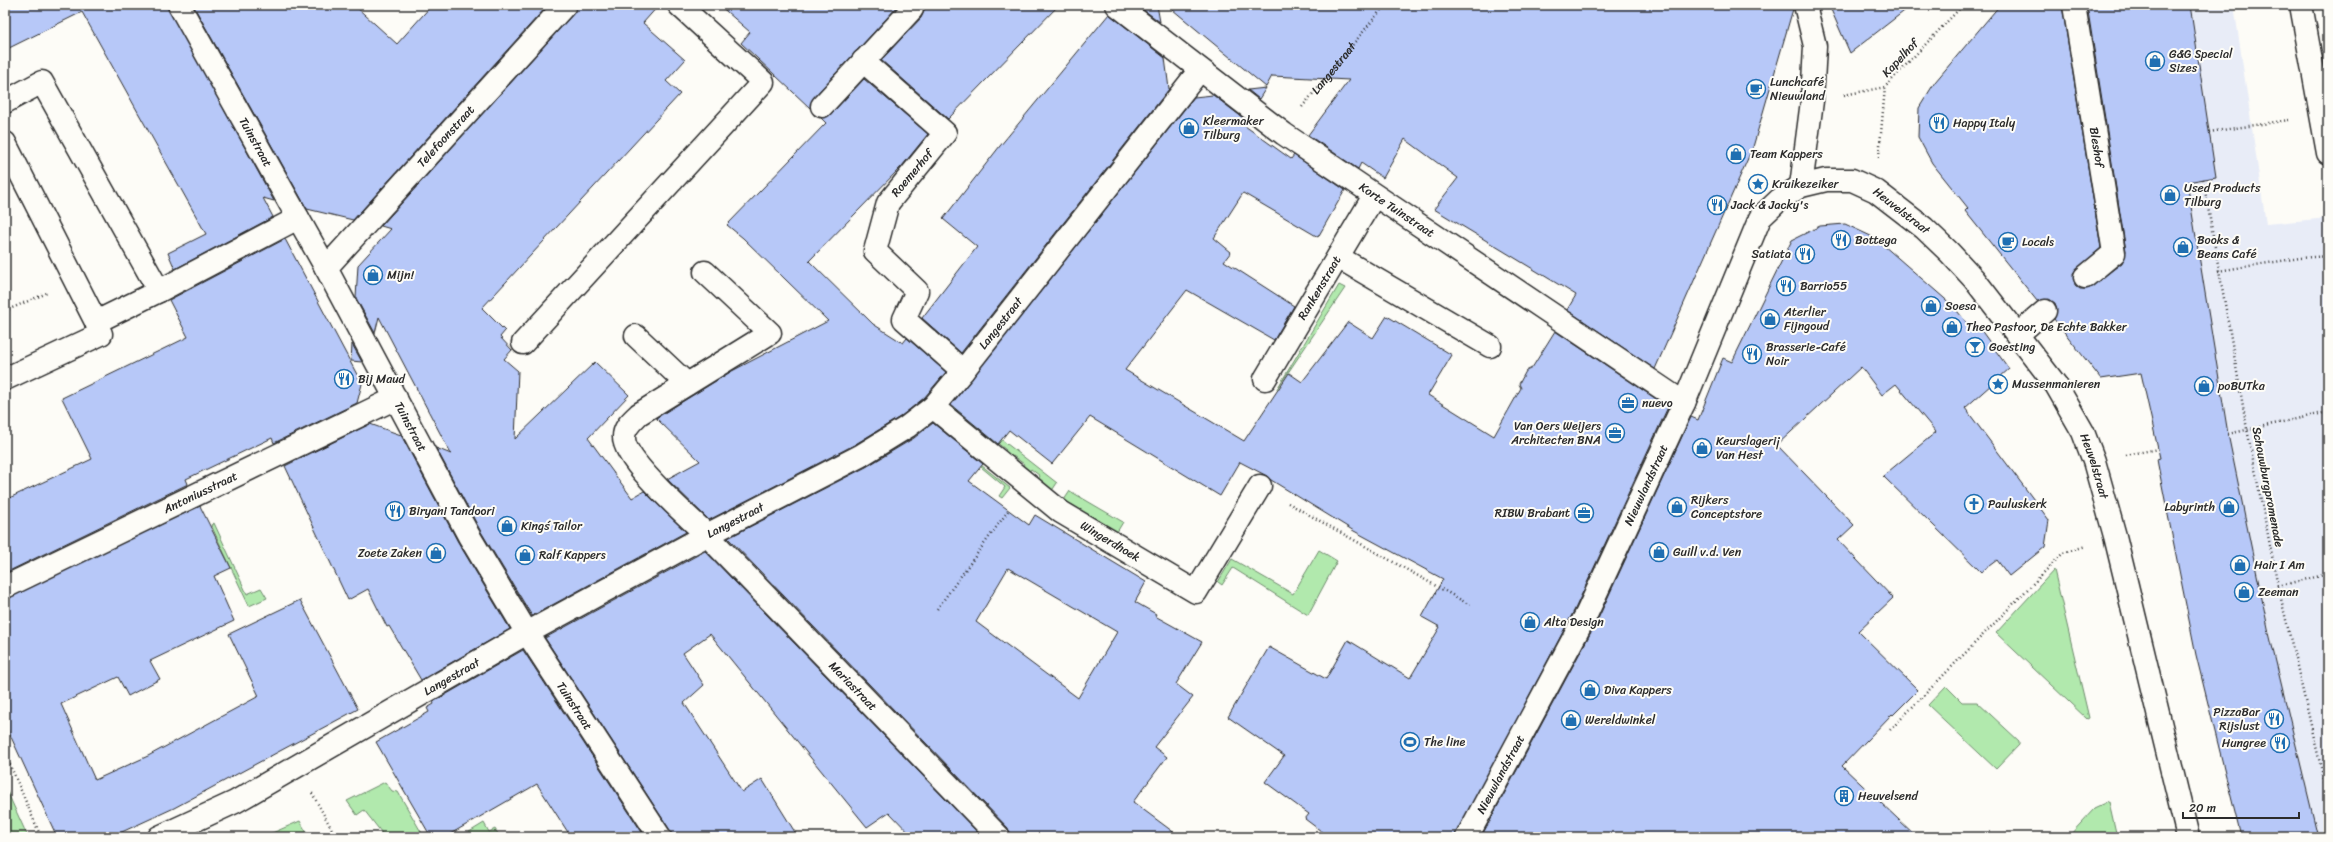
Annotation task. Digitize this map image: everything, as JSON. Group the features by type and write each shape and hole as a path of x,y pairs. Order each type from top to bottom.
{"street":[{"name":"Tuinstraat","path":"178,5 326,268 469,536 527,633 660,837"},
{"name":"Telefoonstraat","path":"326,268 565,5"},
{"path":"523,343 763,82 679,5"},
{"name":"Korte Tuinstraat","path":"1117,5 1199,71 1284,134 1374,196 1684,403"},
{"path":"1801,186 1812,101 1815,46 1804,5"},
{"name":"Bleshof","path":"2074,5 2114,252 2085,277"},
{"path":"2301,5 2328,152"},
{"path":"822,106 912,9"},
{"name":"Roemerhof","path":"863,61 945,133 888,203 875,251 917,291 904,319 964,371"},
{"name":"Langestraat","path":"159,837 235,802 527,633 707,535 860,456 906,427 933,407 964,371 1199,71"},
{"path":"5,102 42,82 159,292"},
{"path":"5,143 101,334 5,379"},
{"name":"Nieuwlandstraat","path":"1468,837 1586,615 1684,403 1760,218 1778,200 1801,186 1826,180 1852,180"},
{"name":"Heuvelstraat","path":"1852,180 1876,191 1924,228 1974,279 2056,385 2083,432 2094,461 2115,536 2188,837"},
{"name":"Rankenstraat","path":"1265,379 1374,196"},
{"path":"96,322 159,292 298,218"},
{"path":"1338,257 1490,346"},
{"name":"Mariastraat","path":"705,272 770,333 639,414 628,424 624,437 627,450 639,468 707,535 999,837"},
{"path":"2017,335 2044,311"},
{"path":"636,336 687,384"},
{"name":"Antoniusstraat","path":"5,587 396,398"},
{"name":"Wingerdhoek","path":"933,407 1061,512 1196,592 1260,486"}],"path":[{"name":"Langestraat","path":"1284,134 1305,103 1385,5"},
{"name":"Kapelhof","path":"1812,101 1885,87 1963,5"},
{"path":"1876,191 1885,87"},
{"path":"2209,132 2321,116"},
{"name":"Schouwburgpromenade","path":"2203,179 2247,429 2278,586 2328,797"},
{"path":"2218,271 2300,258 2328,256"},
{"path":"5,311 74,280"},
{"path":"2228,434 2328,412"},
{"path":"937,609 1027,484"},
{"path":"1260,486 1335,531 1470,605"},
{"path":"1890,730 2063,553 2115,536"},
{"path":"2278,586 2328,574"},
{"path":"5,753 42,837"},
{"path":"298,766 336,837"}],"shaded area":[{"path":"2085,5 2234,5 2266,224 2328,218 2328,837 2241,837 2204,688 2208,687 2194,645 2158,465 2158,449 2141,373"}],"green space":[{"path":"1058,266 1061,269 999,349 995,346"},
{"path":"1339,285 1345,288 1277,389"},
{"path":"956,404 1057,483 1051,492 1037,481 1040,476 1031,469 1028,474 1021,469 1024,464 1013,456 1010,459 1003,454 1006,450 995,441 992,445 985,440 988,436 979,428 975,432 968,427 971,422 953,408"},
{"path":"933,427 1010,488 1002,498 999,496 1005,487"},
{"path":"1070,491 1123,522 1117,532 1064,500"},
{"path":"214,523 247,594 261,588 267,598 249,606 211,525"},
{"path":"1319,550 1337,561 1308,615 1233,568 1222,585 1218,582 1232,559 1293,594"},
{"path":"2054,570 2089,718 2087,719 1996,633"},
{"path":"1946,686 1962,702 1977,702 2019,741 2019,745 1996,769 1928,705"},
{"path":"385,782 392,791 398,792 424,837 385,837 364,810 357,815 347,801"},
{"path":"5,787 28,837 5,837"},
{"path":"2109,802 2117,837 2068,837 2094,809"},
{"path":"300,821 309,837 263,837"},
{"path":"484,823 489,832 495,829 500,837 461,837"}],"building":[{"path":"5,5 167,5 274,201 263,198 273,217 175,269 168,253 206,234 82,12 5,50"},
{"path":"193,5 354,5 397,44 432,5 548,5 353,220 307,209"},
{"path":"577,5 659,5 643,23 685,60 666,81 680,94 482,308 505,331 500,337 512,350 504,359 518,371 515,439 595,362 629,395 588,438 632,498 644,491 686,532 532,616 480,530 436,448 451,454 379,317 375,333 356,298 358,265 391,229 381,226 574,13"},
{"path":"719,5 899,5 813,98 810,108 741,43 750,32"},
{"path":"924,5 1059,5 948,119 881,60 921,18 924,11"},
{"path":"1137,5 1157,5 1160,22"},
{"path":"1167,5 1793,5 1793,9 1753,147 1655,369 1567,310 1576,295 1434,209 1458,178 1405,139 1383,178 1361,163 1358,169 1308,135 1349,80 1272,76 1266,87"},
{"path":"1829,5 1912,5 1850,53"},
{"path":"2000,5 2062,5 2101,248 2073,273 2075,285 2080,289 2087,289 2122,263 2126,251 2087,5 2190,5 2216,177 2187,182 2228,434 2269,633 2318,837 2241,837 2196,655 2158,465 2157,459 2160,458 2141,373 2101,379 2054,319 2057,309 2055,303 2049,299 2037,301 1965,211 1968,208 1932,163 1918,137 1919,108 1935,82"},
{"path":"1109,14 1165,58 1169,89 961,353 922,318 977,247 943,219 1000,146"},
{"path":"864,79 928,134 902,166 809,261 873,324 903,343 907,338 946,372 924,398 900,417 854,445 709,520 667,479 700,461 656,418 732,371 828,321 743,238 727,225 826,123 821,118 831,114"},
{"path":"1266,88 1259,99 1248,90"},
{"path":"1213,95 1247,121 1245,126 1291,159 1294,155 1345,190 1318,237 1243,193 1214,238 1231,252 1224,261 1294,306 1274,340 1187,290 1125,370 1244,441 1289,373 1302,382 1348,322 1373,338 1387,316 1452,355 1428,395 1494,436 1521,388 1519,384 1526,371 1532,368 1555,331 1668,407 1575,609 1455,837 1329,837 1305,819 1309,814 1265,782 1284,756 1228,717 1269,647 1326,679 1348,640 1410,678 1440,627 1422,617 1443,579 1354,531 1271,480 1267,476 1240,462 1220,496 1090,417 1052,464 1009,430 998,444 951,405 1194,97"},
{"path":"1845,224 1875,238 1952,305 1973,330 1978,326 2009,369 1965,408 2049,520 2045,547 2009,576 1997,560 1981,572 1883,476 1936,432 1896,384 1882,395 1861,367 1777,445 1854,525 1838,540 1893,598 1858,631 1918,690 1893,715 1892,714 1842,766 1917,837 1481,837 1597,621 1691,417 1698,420 1723,358 1732,362 1792,240 1820,226"},
{"path":"285,239 362,384 357,403 274,443 272,438 186,479 188,484 5,573 5,500 92,459 62,398 188,337 169,300"},
{"path":"352,344 362,362 351,361"},
{"path":"933,423 983,464 969,481 1029,525 1035,515 1146,582 1135,602 1156,614 1155,616 1202,642 1176,684 1193,697 1154,747 1167,757 1133,802 1180,837 1011,837 1008,828 728,538 866,467 914,438","holes":["1008,568 1117,632 1078,698 976,622"]},
{"path":"370,424 401,435 458,542 510,629 421,680 389,626 387,627 368,589 348,600 285,466"},
{"path":"200,506 231,568 214,576 234,621 150,661 160,679 128,696 118,677 61,704 95,780 148,756 259,696 229,634 300,600 358,709 174,808 111,837 57,837 5,724 5,599"},
{"path":"705,551 982,837 913,837 889,812 867,827 710,634 683,653 704,685 684,703 742,792 762,779 798,837 672,837 670,830 545,638"},
{"path":"523,650 645,837 571,837 537,784 445,837 431,837 376,742 429,712 427,708 434,704 433,702"}],"place":[{"name":"G&G Special Sizes","path":"2155,61"},
{"name":"Lunchcafé Nieuwland","path":"1756,89"},
{"name":"Happy Italy","path":"1939,123"},
{"name":"Kleermaker Tilburg","path":"1189,128"},
{"name":"Team Kappers","path":"1736,154"},
{"name":"Kruikezeiker","path":"1758,184"},
{"name":"Used Products Tilburg","path":"2170,195"},
{"name":"Jack & Jacky's","path":"1717,205"},
{"name":"Bottega","path":"1841,240"},
{"name":"Locals","path":"2008,242"},
{"name":"Books & Beans Café","path":"2183,247"},
{"name":"Satiata","path":"1805,254"},
{"name":"Mijn!","path":"373,275"},
{"name":"Barrio55","path":"1786,286"},
{"name":"Soesa","path":"1931,306"},
{"name":"Aterlier Fijngoud","path":"1770,319"},
{"name":"Theo Pastoor, De Echte Bakker","path":"1952,327"},
{"name":"Goesting","path":"1975,347"},
{"name":"Brasserie-Café Noir","path":"1752,354"},
{"name":"Bij Maud","path":"344,379"},
{"name":"Mussenmanieren","path":"1998,384"},
{"name":"poBUTka","path":"2204,386"},
{"name":"nuevo","path":"1628,403"},
{"name":"Van Oers Weijers Architecten BNA","path":"1615,433"},
{"name":"Keurslagerij Van Hest","path":"1702,448"},
{"name":"Pauluskerk","path":"1974,504"},
{"name":"Rijkers Conceptstore","path":"1677,507"},
{"name":"Labyrinth","path":"2229,507"},
{"name":"Biryani Tandoori","path":"395,511"},
{"name":"RIBW Brabant","path":"1584,513"},
{"name":"Kingś Tailor","path":"507,526"},
{"name":"Guill v.d. Ven","path":"1659,552"},
{"name":"Zoete Zaken","path":"436,553"},
{"name":"Ralf Kappers","path":"525,555"},
{"name":"Hair I Am","path":"2240,565"},
{"name":"Zeeman","path":"2244,592"},
{"name":"Alta Design","path":"1530,622"},
{"name":"Diva Kappers","path":"1590,690"},
{"name":"PizzaBar Rijslust","path":"2274,719"},
{"name":"Wereldwinkel","path":"1571,720"},
{"name":"The line","path":"1410,742"},
{"name":"Hungree","path":"2280,743"},
{"name":"Heuvelsend","path":"1844,796"}]}
